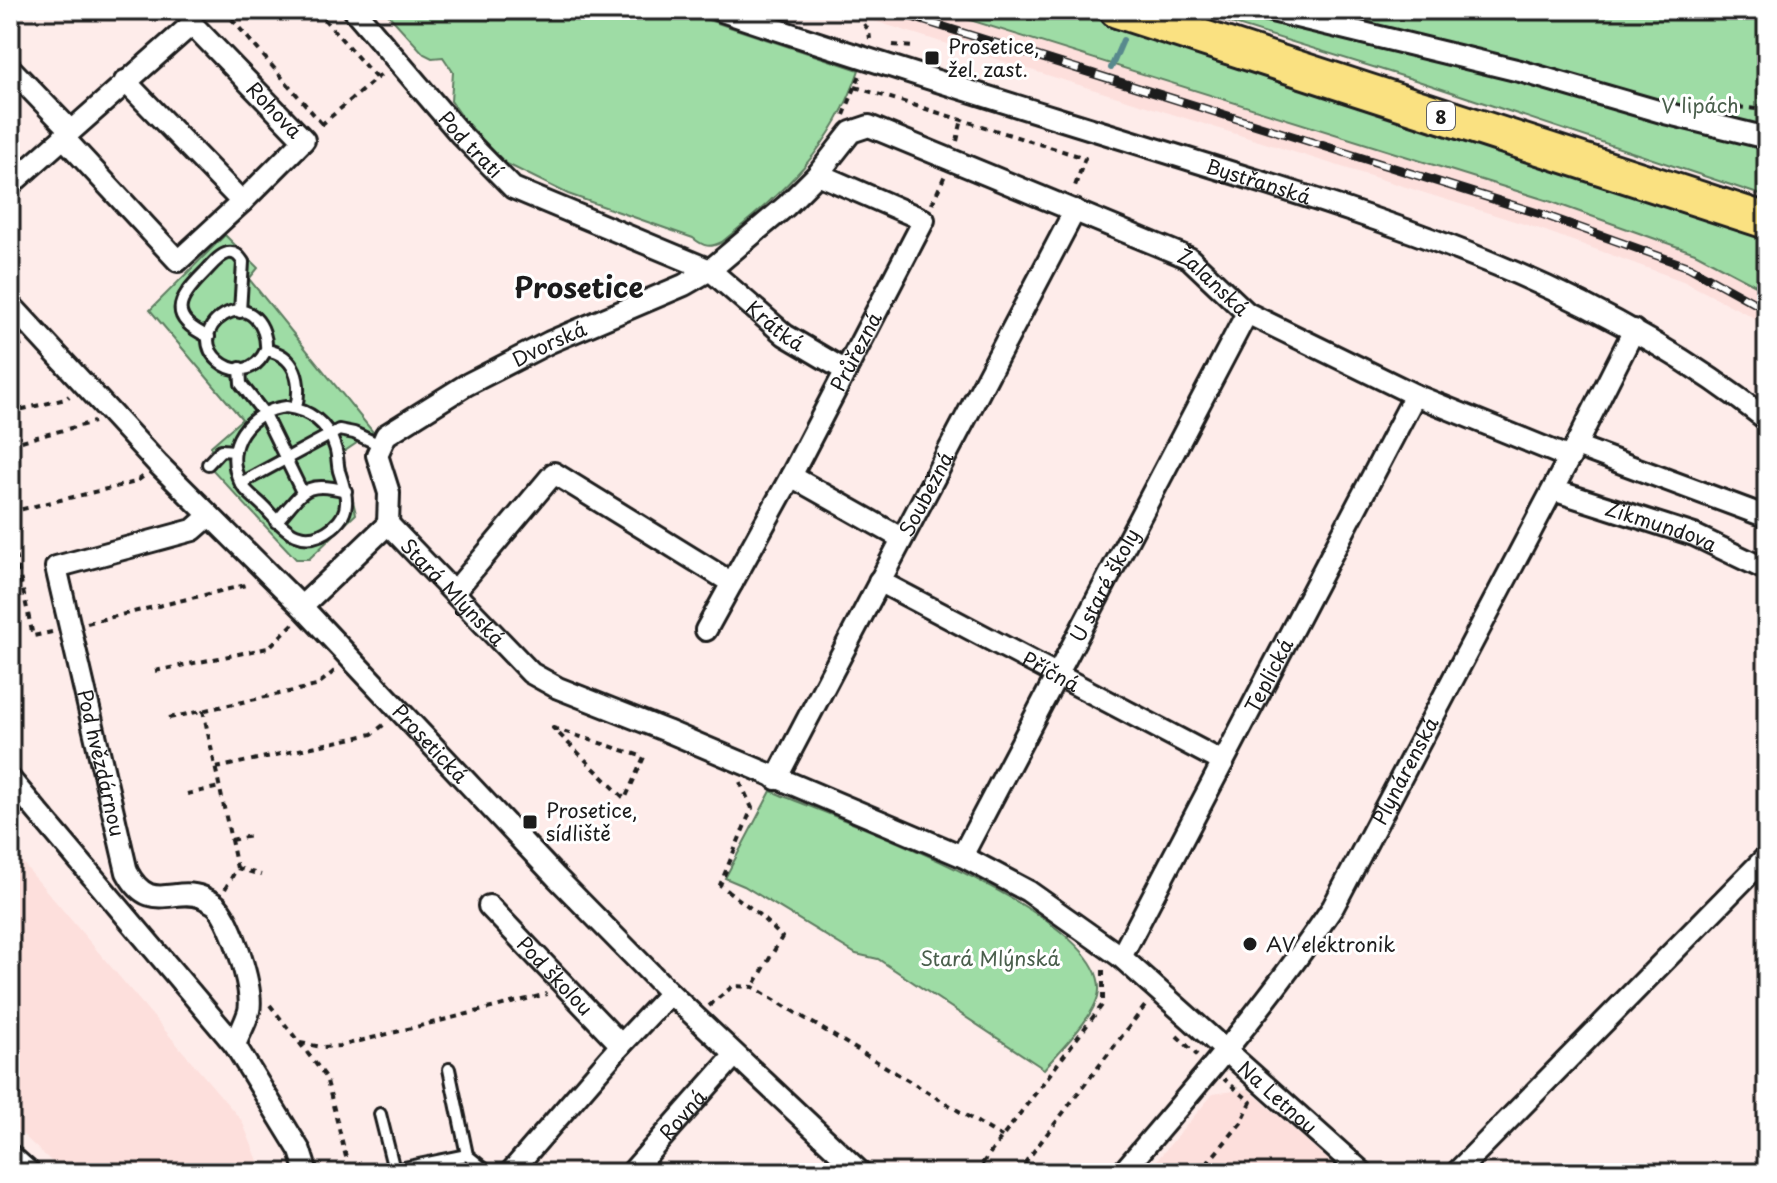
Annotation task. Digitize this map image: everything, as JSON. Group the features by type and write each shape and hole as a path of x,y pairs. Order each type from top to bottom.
{"main road":[{"name":"8","path":"1117,10 1767,221"}],"street":[{"name":"Pod tratí","path":"354,10 461,135 513,188 710,270"},
{"name":"Bystřanská","path":"719,10 1383,221 1515,271 1634,330 1695,367 1767,420"},
{"path":"1268,10 1520,71 1665,113 1767,138"},
{"name":"Rohová","path":"10,185 67,133 125,81 192,24 304,140 178,261 67,133"},
{"path":"10,68 67,133"},
{"path":"125,81 242,202"},
{"name":"Dvorská","path":"380,445 386,435 466,385 550,342 684,285 710,270 818,174 846,126"},
{"name":"Žalanská","path":"846,126 869,126 1189,258 1247,313 1415,395 1767,517"},
{"name":"Průřezná","path":"706,630 791,476 924,220 818,174"},
{"name":"Souběžná","path":"776,779 1072,208"},
{"name":"Krátká","path":"710,270 785,335 846,371"},
{"name":"Prosetická","path":"10,304 158,464 304,609 556,877 670,993 861,1173"},
{"name":"U staré školy","path":"962,856 1247,313"},
{"name":"Plynárenská","path":"1122,1173 1227,1053 1290,971 1333,907 1634,330"},
{"name":"Teplická","path":"1117,954 1223,762 1415,395"},
{"path":"304,609 388,524 389,493 377,455 380,445"},
{"path":"455,591 554,473 732,583"},
{"path":"791,476 901,538"},
{"name":"Zikmundova","path":"1553,490 1694,535 1767,570"},
{"name":"Pod hvězdárnou","path":"209,516 193,530 56,567 127,872 133,885 144,893 160,897 199,895 216,905"},
{"name":"Stará Mlýnská","path":"388,524 531,673 558,688 962,856 1028,891 1117,954 1227,1053"},
{"name":"Příčná","path":"879,581 1223,762"},
{"path":"10,779 235,1045 300,1151 307,1173"},
{"path":"1456,1173 1767,856"},
{"path":"216,905 226,921 246,975 250,1009 235,1045"},
{"name":"Pod školou","path":"489,906 621,1045"},
{"path":"510,1173 670,993"},
{"name":"Na Letnou","path":"1227,1053 1363,1173"},
{"name":"Rovná","path":"631,1173 735,1055"},
{"path":"10,1155 30,1173"}],"lane":[{"path":"209,337 193,330 180,315 182,298 216,261 230,253 240,257 243,262 240,312"},
{"path":"240,312 257,319 263,326 266,350 257,362 230,368 213,358 208,346 209,337 217,321 225,314 240,312"},
{"path":"266,350 283,354 292,363 299,393 296,408"},
{"path":"240,368 241,384 263,412 302,492"},
{"path":"296,408 309,412 330,434 346,491 346,507 342,517 326,533 309,538 283,529 241,483 235,465 235,445 250,421 263,412 296,408"},
{"path":"241,483 339,430 380,445"},
{"path":"208,464 221,450 235,451"},
{"path":"276,522 302,492 318,486 346,491"},
{"path":"449,1069 467,1155 489,1173"},
{"path":"380,1114 394,1170 467,1155"}],"path":[{"path":"224,10 322,124"},
{"path":"316,10 376,78"},
{"path":"846,126 870,42 869,31 857,14"},
{"path":"304,140 399,61"},
{"path":"855,87 1085,158 1072,208"},
{"path":"10,412 66,399 82,382"},
{"path":"10,444 90,425 108,410"},
{"path":"10,512 136,482 158,464"},
{"path":"10,532 33,636 271,579"},
{"path":"155,671 268,648 304,609"},
{"path":"169,718 316,686 351,658"},
{"path":"203,710 237,868 216,905"},
{"path":"216,768 372,734 401,711"},
{"path":"553,728 644,757 625,799 564,739 553,728"},
{"path":"742,764 738,778 752,808 720,885 756,912 782,937 753,987"},
{"path":"187,794 220,787"},
{"path":"231,840 251,836"},
{"path":"237,868 261,875"},
{"path":"975,1173 1103,1004 1103,965 1117,954"},
{"path":"246,975 326,1077 350,1173"},
{"path":"697,1019 733,986 753,987 1002,1137"},
{"path":"300,1043 340,1046 568,988"},
{"path":"1017,1173 1145,1006"},
{"path":"981,1165 992,1173"}],"shaded area":[{"path":"839,10 938,10 1549,201 1695,253 1767,291 1767,328 1751,316 1683,281 1540,229"},
{"path":"10,848 242,1121 263,1173 64,1173 10,1123"},
{"path":"1248,1089 1343,1173 1146,1173 1213,1094"}],"green space":[{"path":"384,10 678,10 859,70 835,123 804,166 766,205 722,242 707,246 693,238 568,194 505,163 466,122 451,101 453,72 443,57 432,58 424,54"},
{"path":"938,10 1070,10 1441,134 1729,220 1767,238 1767,291 1695,253 1549,201"},
{"name":"V lipách","path":"1189,10 1767,10 1767,197 1415,80"},
{"path":"225,235 258,268 249,279 373,432 342,453 356,514 309,559 296,559 210,467 211,446 242,419 150,310"},
{"name":"Stará Mlýnská","path":"771,791 960,871 1014,900 1058,930 1089,960 1099,990 1097,1000 1077,1031 1044,1069 878,959 856,954 744,886 725,878"}],"waterway":[{"path":"1111,68 1123,40"}],"railway":[{"path":"890,10 1544,215 1689,267 1767,310"}],"place":[{"name":"Prosetice, žel. zast.","path":"932,58"},
{"name":"Prosetice, sídliště","path":"530,822"},
{"name":"AV elektronik","path":"1250,944"}],"district":[{"name":"Prosetice","path":"579,286"}]}
